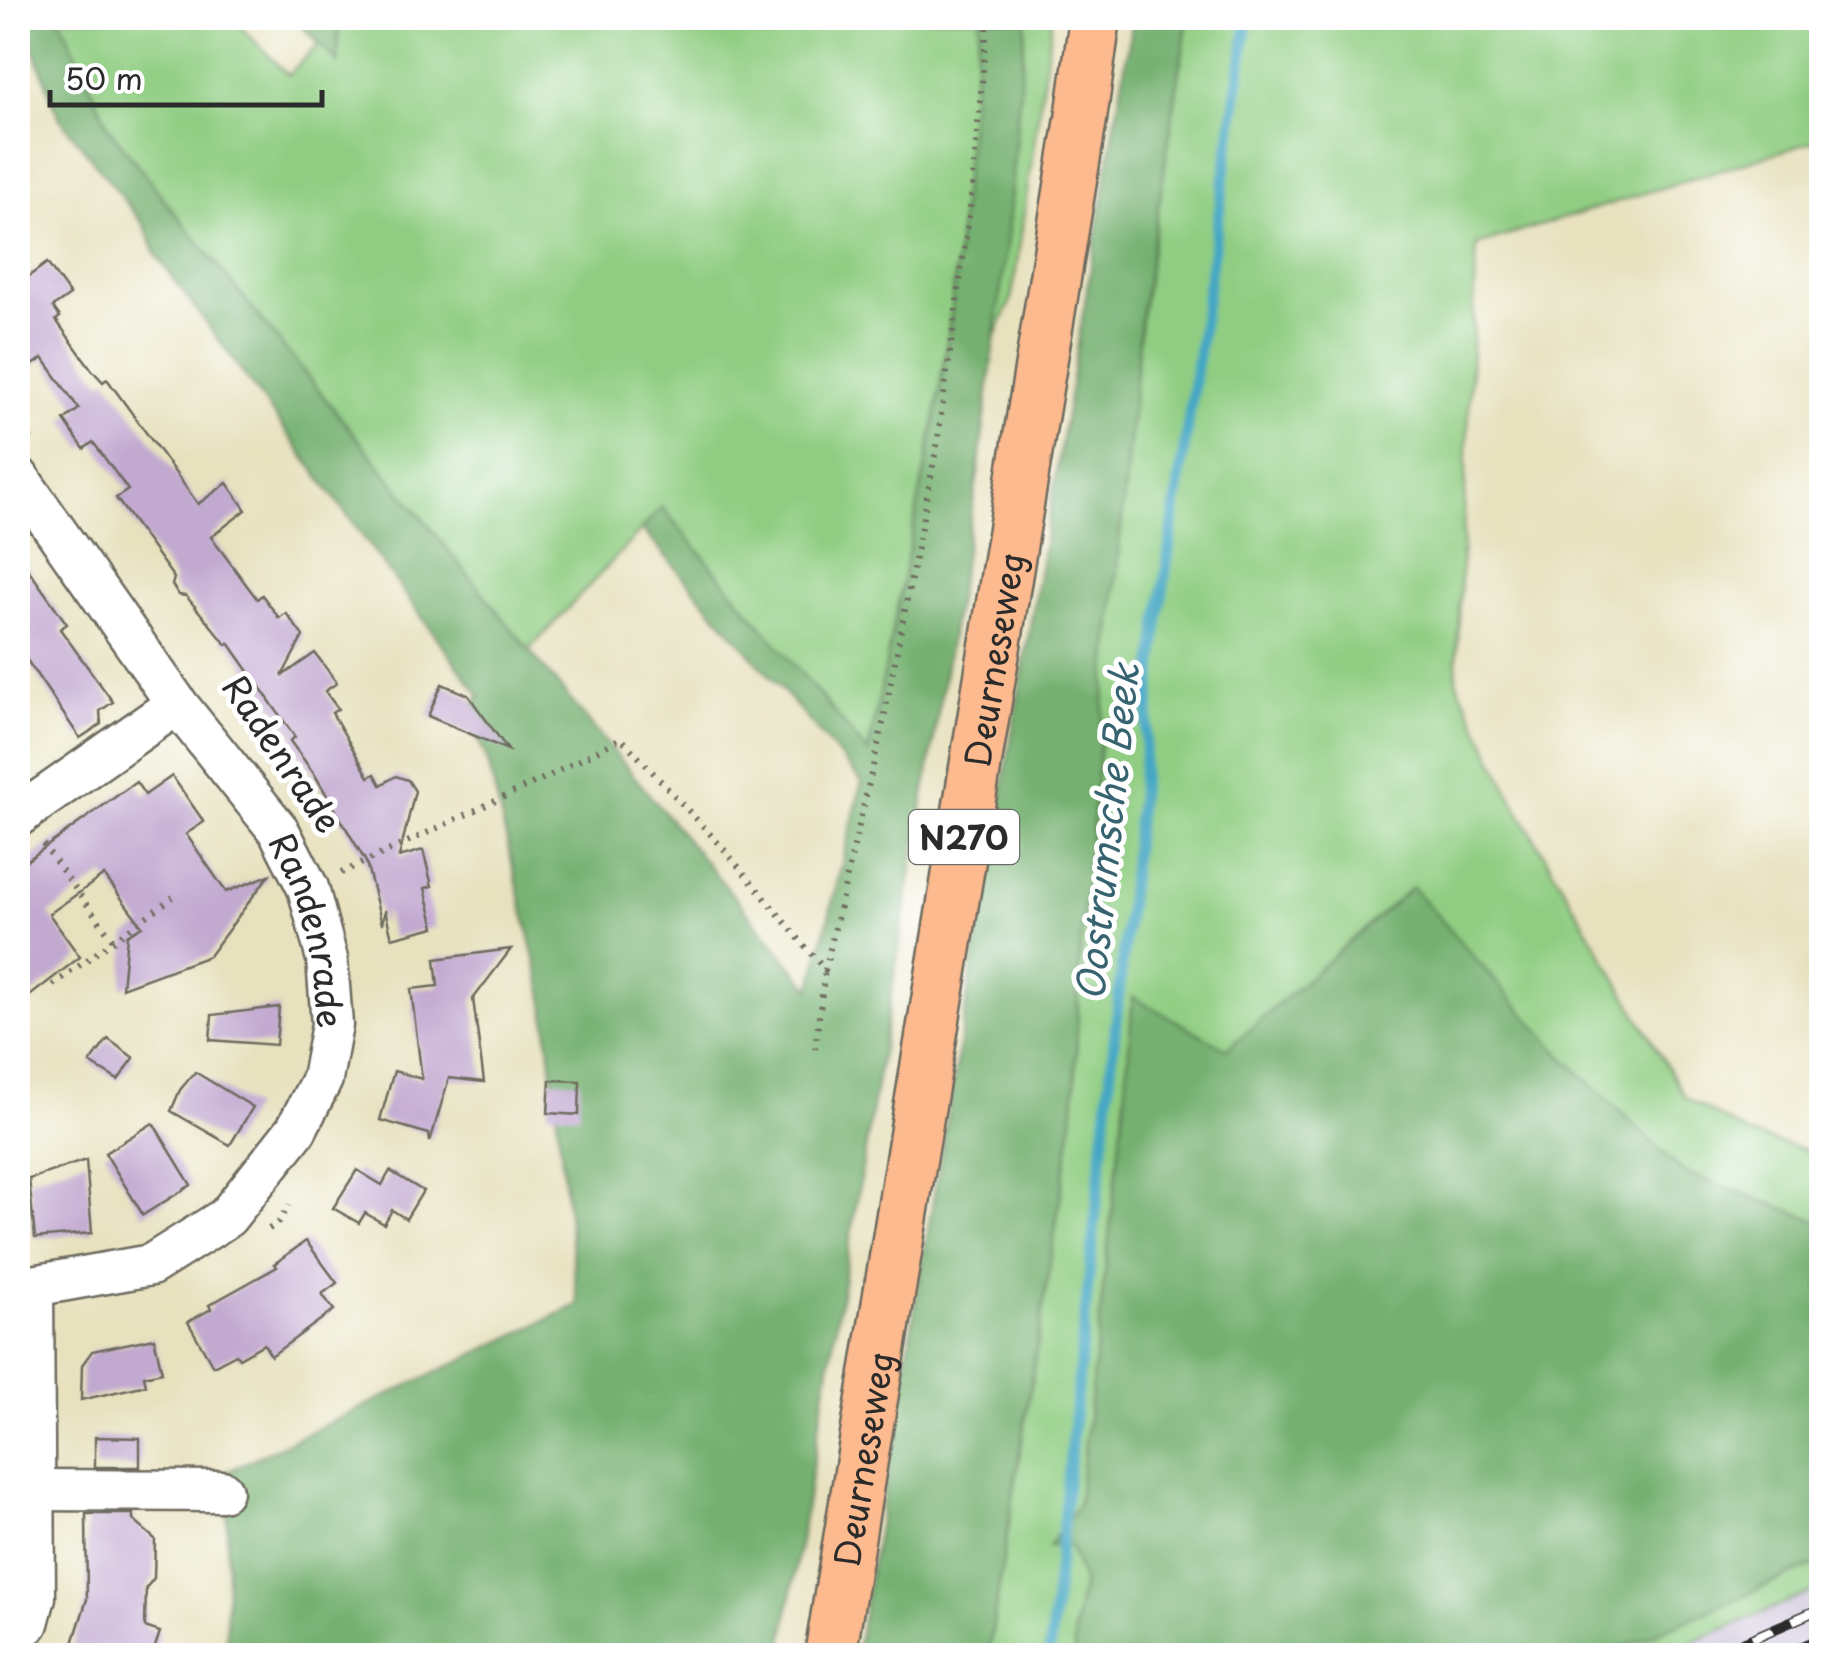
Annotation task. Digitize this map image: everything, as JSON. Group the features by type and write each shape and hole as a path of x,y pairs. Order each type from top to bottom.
{"main road":[{"name":"Deurneseweg","path":"830,1656 1078,138 1094,18"}],"street":[{"name":"Randenrade","path":"26,1286 150,1264 227,1217 296,1130 322,1079 332,1025 327,959 308,888 280,831 29,465"},
{"path":"19,815 174,680"},
{"path":"18,1632 28,1623 35,1596 26,1286"},
{"path":"34,1490 222,1492"}],"path":[{"path":"815,1050 825,970 883,723 937,445 970,209 988,18"},
{"path":"18,420 29,465"},
{"path":"308,888 554,774 621,738 722,848 825,970"},
{"path":"19,815 113,940"},
{"path":"53,985 173,897"},
{"path":"265,1232 280,1222 298,1189"}],"shaded area":[{"path":"1821,1588 1821,1655 1662,1655"}],"green space":[{"path":"23,18 60,18 109,128 166,202 529,650 811,989 862,782 642,529 662,507 868,753 936,415 951,314 980,18 1026,18 1006,247 978,473 781,1655 226,1655 228,1471 578,1305 543,992 488,762 467,712 480,696 157,256 144,225 58,116"},
{"path":"60,18 232,18 288,75 319,44 338,62 338,18 980,18 951,314 936,415 868,754 662,508 529,650 109,128"},
{"path":"294,18 338,18 338,63"},
{"path":"1026,18 1052,18 1012,298 994,341 1006,247"},
{"path":"1133,18 1188,18 1141,318 1080,952 1074,1110 988,1655 856,1656"},
{"path":"1188,18 1821,18 1821,139 1477,245 1456,680 1516,806 1685,1097 1751,1135 1821,1154 1821,1222 1683,1172 1564,1058 1226,1049 1133,997 1125,1099 1078,1505 1050,1545 1070,1546 1083,1581 1074,1629 1074,1655 988,1656 1074,1111 1080,952 1141,318"},
{"path":"1412,887 1564,1058 1683,1172 1821,1222 1821,1562 1605,1655 1074,1655 1074,1629 1083,1582 1070,1546 1049,1546 1078,1505 1125,1099 1133,997 1227,1049"},
{"path":"1821,1562 1821,1588 1662,1655 1605,1655"}],"building":[{"path":"47,263 70,295 53,307 60,317 56,320 92,370 103,382 107,379 198,504 227,483 246,510 211,537 257,599 262,595 279,618 286,613 303,636 282,676 315,653 337,683 325,691 338,709 332,713 369,777 375,774 381,785 396,776 408,780 415,791 399,857 423,850 432,886 425,888 435,927 392,938 385,910 382,924 366,862 315,775 290,741 295,737 229,643 172,585 174,578 116,498 128,490 93,442 84,449 64,420 79,409 43,358 30,367 18,350 18,284"},
{"path":"18,555 67,624 60,629 113,702 100,711 101,724 80,738 18,647"},
{"path":"442,684 468,695 508,750 428,716"},
{"path":"172,776 204,822 186,834 226,892 269,875 209,956 122,988 127,935 142,926 104,875 49,914 80,957 18,1005 18,867 136,782 145,795"},
{"path":"511,949 473,999 484,1082 449,1078 430,1142 429,1134 380,1120 394,1071 422,1079 411,989 438,986 435,959"},
{"path":"279,1007 276,1045 210,1040 212,1015"},
{"path":"108,1039 134,1058 118,1080 90,1063"},
{"path":"195,1072 253,1107 230,1145 171,1111 180,1090"},
{"path":"550,1080 580,1081 579,1115 548,1113"},
{"path":"153,1123 191,1185 143,1215 105,1153"},
{"path":"86,1160 92,1233 35,1238 29,1179"},
{"path":"357,1170 382,1185 390,1171 423,1191 406,1219 392,1210 384,1224 365,1213 359,1223 333,1208"},
{"path":"306,1241 337,1283 322,1294 334,1310 271,1356 264,1344 213,1366 188,1322 211,1309 209,1305 277,1267 274,1264"},
{"path":"154,1338 162,1372 144,1376 146,1385 81,1400 82,1365 92,1351"},
{"path":"95,1437 140,1438 140,1467 95,1467"},
{"path":"86,1514 133,1514 133,1520 155,1539 154,1578 146,1588 145,1627 160,1632 152,1656 69,1656 87,1599"}],"waterway":[{"name":"Oostrumsche Beek","path":"1049,1656 1158,625 1248,18"}],"railway":[{"path":"1712,1656 1822,1608"},
{"path":"1781,1656 1822,1638"}]}
